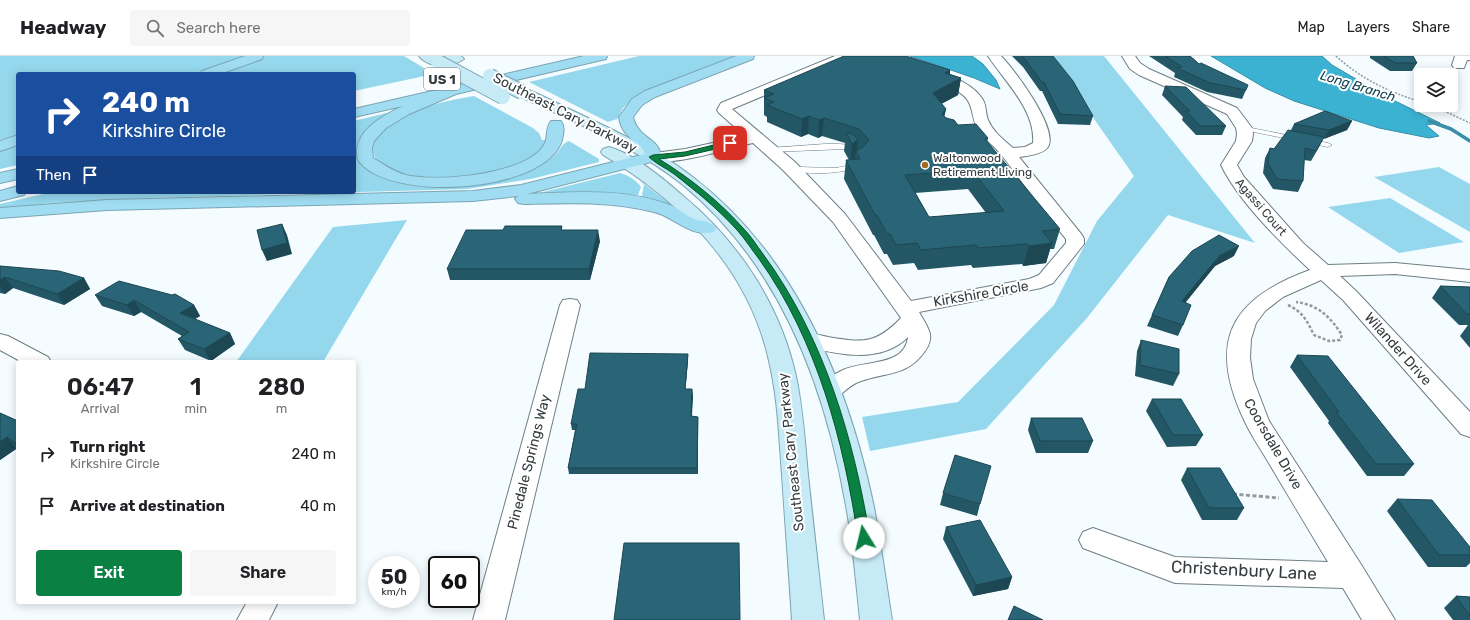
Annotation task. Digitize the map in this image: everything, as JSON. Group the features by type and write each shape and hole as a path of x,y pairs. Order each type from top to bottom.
{"highway":[{"path":"212,72 257,56"},
{"name":"US 1","path":"356,112 548,56"},
{"name":"US 1","path":"446,85 601,56"},
{"path":"0,213 107,205 473,196 521,190 631,164 653,157 651,149 631,132 627,125 626,117 634,106 650,94 748,56"},
{"path":"446,85 380,125 366,141 364,150 366,160 383,172 405,180 455,182 486,178 511,172 532,163 546,153 553,145 556,124"},
{"path":"0,146 16,141"},
{"path":"0,178 16,174"},
{"path":"0,196 16,192"},
{"path":"473,196 490,200 589,197 629,200 665,209 686,222 708,228"}],"main road":[{"name":"Southeast Cary Parkway","path":"454,57 653,157 679,174 712,200 742,230 772,273 809,340 829,391 857,492 876,620"},
{"name":"Southeast Cary Parkway","path":"432,59 577,135"},
{"name":"Southeast Cary Parkway","path":"598,146 631,164 678,199 708,228 742,273 771,330 783,370 791,419 808,620"}],"street":[{"path":"829,391 852,374 896,365 909,356 918,345 919,332 909,314 839,218 792,170 724,110 726,106 779,89 846,56"},
{"name":"Kirkshire Circle","path":"874,56 948,81 969,92 979,104 981,120 978,129 1009,153 1017,166 1075,239 1076,244 1046,279 1034,284 909,314"},
{"path":"994,56 1012,76 1031,107 1042,138 1041,145 1035,149 1009,153"},
{"path":"1128,56 1135,66 1144,72 1232,111 1244,128"},
{"path":"1459,65 1461,56 1470,56"},
{"name":"Agassi Court","path":"1244,128 1244,141 1229,165 1236,179 1296,247 1325,272"},
{"path":"653,157 685,154 752,134"},
{"name":"Coorsdale Drive","path":"1379,620 1258,423 1247,400 1240,376 1237,352 1240,335 1256,307 1270,296 1288,286 1325,272 1369,268 1394,268 1470,276"},
{"name":"Wilander Drive","path":"1325,272 1350,296 1470,428"},
{"name":"Pinedale Springs Way","path":"489,620 570,305"},
{"path":"809,340 852,347 877,346 890,340 909,314"},
{"path":"0,341 36,360"},
{"name":"Christenbury Lane","path":"1093,540 1175,570 1352,575"},
{"path":"253,620 262,604"}],"lane":[{"path":"1244,128 1328,145"},
{"path":"770,150 839,147 852,148 861,155 862,159 861,163 853,167 792,170"}],"path":[{"path":"1336,56 1366,79 1388,91 1414,100"},
{"path":"1446,112 1470,123"},
{"path":"1290,301 1315,306 1329,315 1342,335 1340,340 1329,341 1314,335 1305,316 1299,310 1287,305 1290,301"},
{"path":"1233,494 1306,500"}],"shaded area":[{"path":"0,56 246,56 199,72 16,72 16,135 0,140"},
{"path":"264,56 404,56 434,74 356,91 356,72 220,72"},
{"path":"639,56 737,56 648,90 631,100 623,108 617,119 608,122 529,82"},
{"path":"1050,56 1104,56 1255,243 1168,215 1087,318 986,429 870,451 862,417 958,402 1054,305 1097,221 1134,176"},
{"path":"474,96 533,128 539,133 542,140 547,140 535,154 517,165 494,173 468,177 442,178 417,176 395,171 379,163 376,159 373,146 377,135 386,125 414,110"},
{"path":"386,113 389,115 365,133 358,145 358,155 370,171 384,179 402,184 459,187 503,180 536,168 556,154 565,143 569,141 599,159 599,162 531,179 467,189 356,192 356,120"},
{"path":"16,144 16,165 0,169 0,149"},
{"path":"1439,167 1470,184 1470,232 1374,177"},
{"path":"620,173 632,178 639,184 641,187 638,195 539,193"},
{"path":"640,181 672,205 644,198 642,195 644,185"},
{"path":"43,194 290,194 148,198 50,203 0,209 0,204"},
{"path":"1390,198 1464,242 1399,253 1328,207"},
{"path":"407,220 324,360 237,360 333,227"}],"water":[{"path":"910,56 972,56 983,64 996,80 1000,89 974,78"},
{"path":"1211,56 1322,56 1332,65 1385,96 1414,110 1414,112 1418,112 1440,123 1426,125 1439,136 1429,138 1379,128 1294,101 1265,88"}],"building":[{"name":"Waltonwood Retirement Living","path":"844,56 906,56 950,70 945,73 961,78 933,93 946,109 942,114 946,118 954,120 958,125 976,124 988,138 985,139 1060,229 1042,231 1052,243 1029,246 1027,244 978,248 976,245 921,250 917,243 896,245 890,234 887,234 877,215 875,215 846,160 860,159 856,151 863,147 869,140 859,129 824,118 819,120 809,116 802,119 767,105 774,102 764,98 774,94 764,90","holes":["972,170 1004,211 929,217 905,175"]},
{"path":"1022,56 1053,56 1073,81 1093,116 1060,114 1044,82 1042,82"},
{"path":"1165,56 1190,56 1199,64 1201,63 1248,85 1246,90 1210,83 1177,68 1182,67"},
{"path":"1384,56 1413,56 1417,63 1395,63"},
{"path":"1165,86 1186,87 1226,126 1200,126 1186,111 1190,111"},
{"path":"1325,111 1352,121 1329,130 1294,124"},
{"path":"1288,130 1324,137 1316,151 1305,148 1303,181 1277,179 1268,163 1270,148 1274,149"},
{"path":"846,132 854,135 858,140 852,144"},
{"path":"282,224 287,243 262,250 257,230"},
{"path":"505,226 562,226 561,230 598,230 589,269 447,269 466,230 503,230"},
{"path":"1219,235 1239,246 1220,255 1182,301 1191,305 1183,325 1152,315 1169,277 1192,251"},
{"path":"0,266 59,271 84,278 57,294 5,277 0,280"},
{"path":"119,281 172,295 175,294 194,305 180,313 230,333 204,349 178,339 189,332 134,300 127,305 95,295"},
{"path":"1440,286 1470,287 1470,314 1467,314"},
{"path":"1141,340 1179,349 1179,374 1140,365"},
{"path":"590,353 688,354 685,389 692,389 691,416 698,417 697,468 568,468 577,424 571,424 578,389 585,389"},
{"path":"1297,355 1328,356 1414,464 1376,464 1336,412 1339,412"},
{"path":"1152,399 1181,399 1203,435 1173,435"},
{"path":"0,413 16,420 16,444 7,437 0,442"},
{"path":"1031,418 1082,418 1093,441 1040,441"},
{"path":"955,455 991,466 980,504 943,493"},
{"path":"1187,468 1220,468 1244,508 1209,508"},
{"path":"1397,499 1432,500 1470,547 1470,555 1439,555"},
{"path":"980,520 1012,577 976,585 946,527"},
{"path":"624,543 739,543 740,620 614,620"},
{"path":"1456,596 1470,597 1470,616"},
{"path":"1014,606 1043,620 1008,620"}],"waterway":[{"name":"Long Branch","path":"1429,121 1451,129 1470,141"}],"place":[{"name":"Waltonwood Retirement Living","path":"925,165"}],"route":[{"path":"730,143 685,154 653,157 689,181 712,200 742,230 772,273 791,304 809,340 829,391 857,492 864,538"}]}
